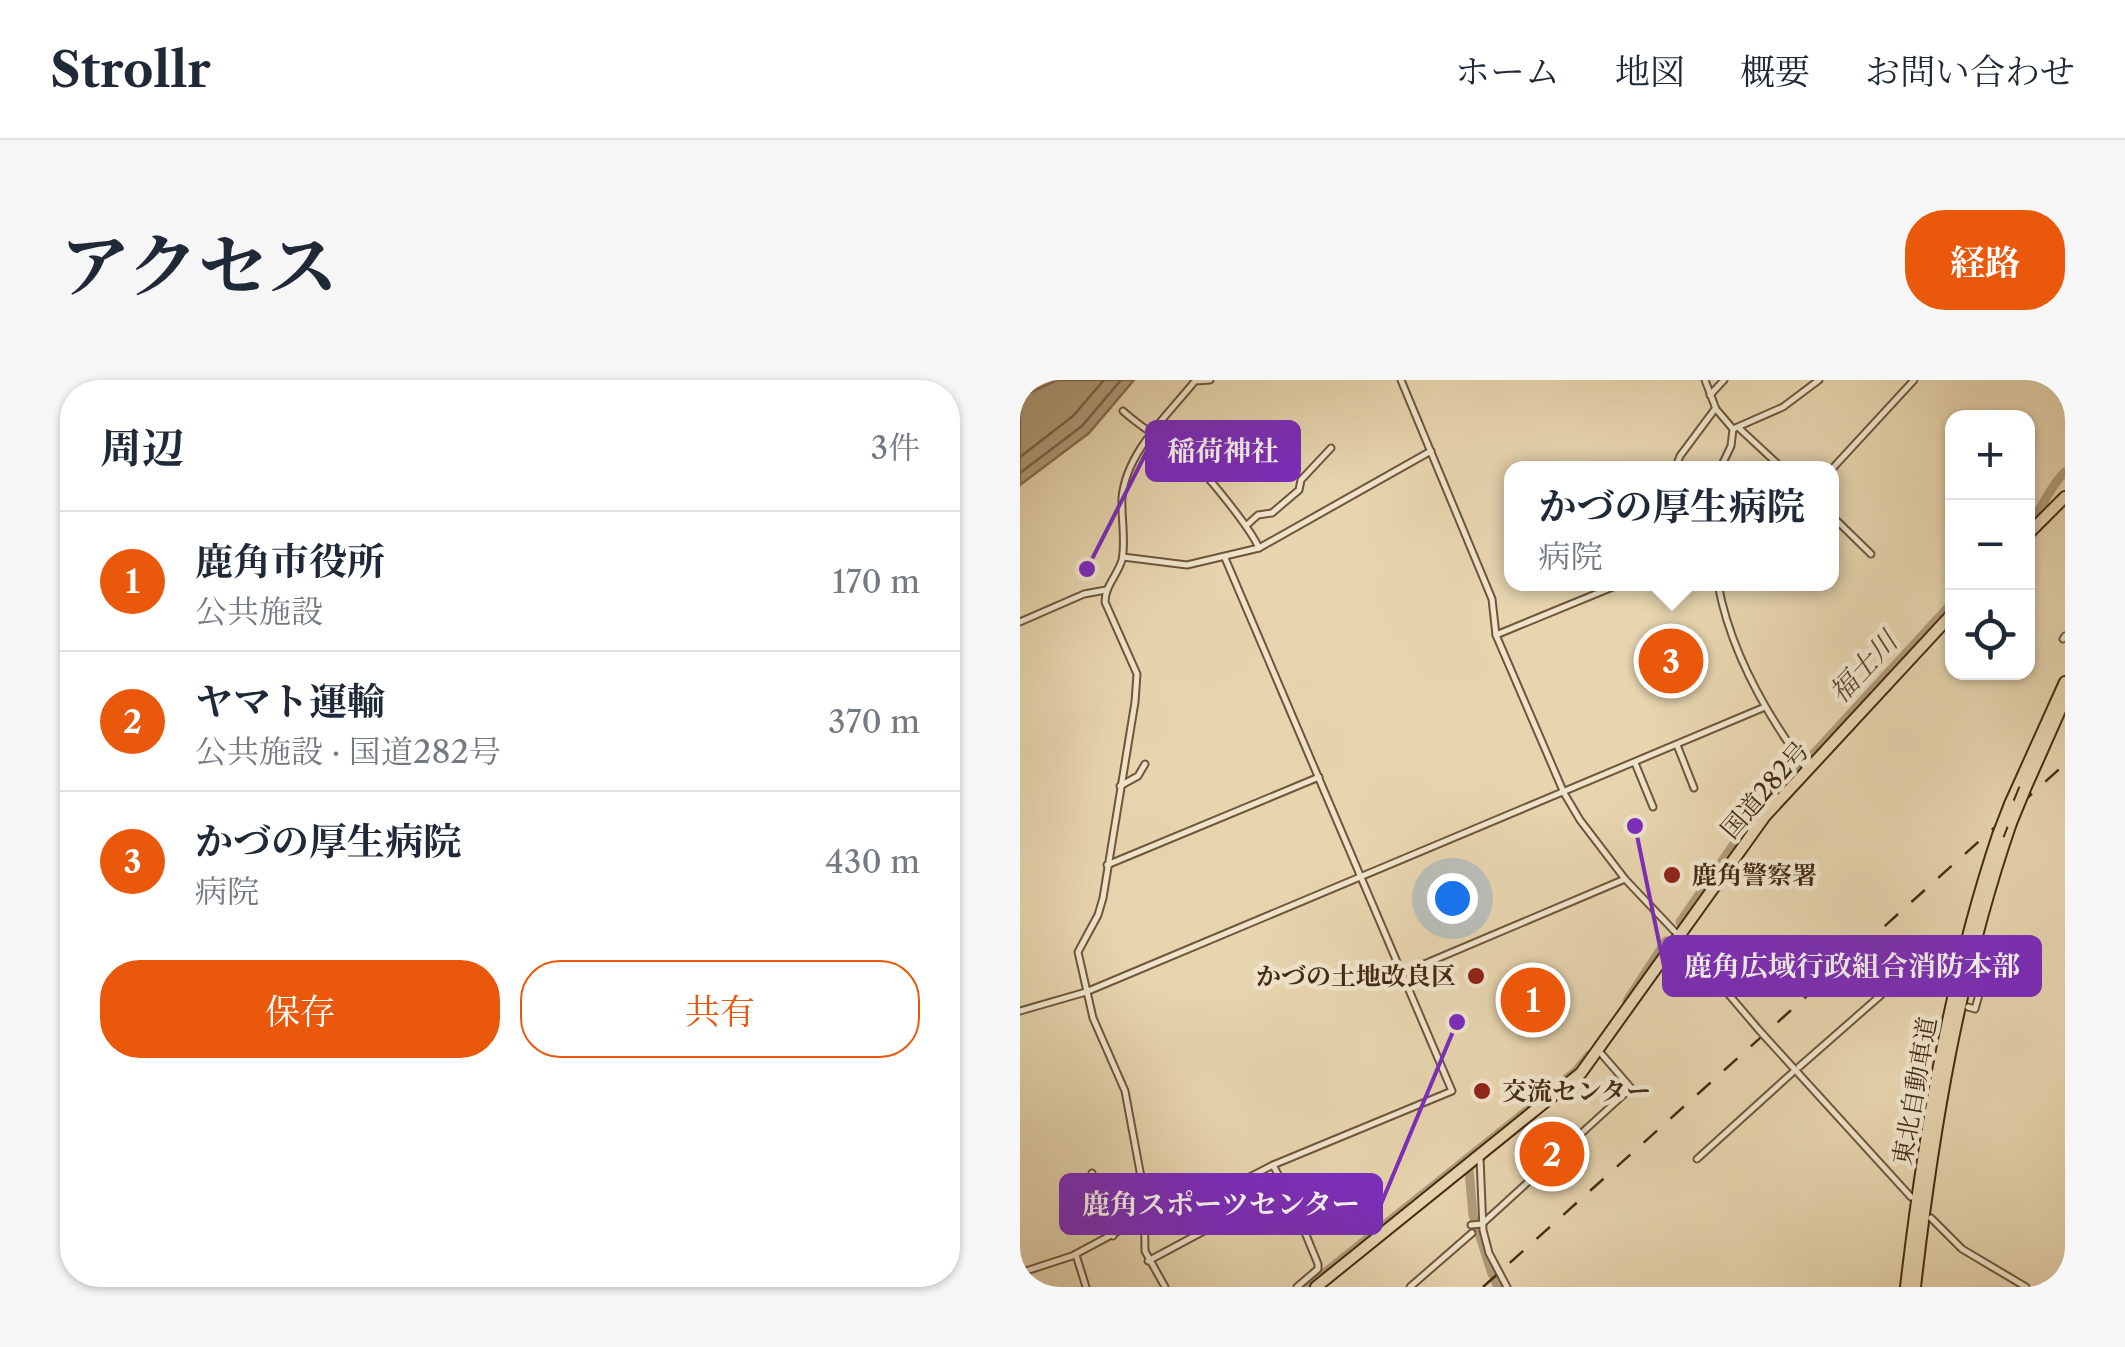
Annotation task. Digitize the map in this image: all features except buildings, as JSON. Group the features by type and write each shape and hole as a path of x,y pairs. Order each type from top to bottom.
{"highway":[{"path":"2035,527 2065,498"},
{"name":"国道282号","path":"1316,1287 1568,1084 1599,1051 1742,845 1945,622"},
{"name":"東北自動車道","path":"1906,1287 1925,1146 1966,940 1998,835 2065,682"},
{"name":"東北自動車道","path":"1915,1287 1933,1147 1954,1030 1981,916 2012,823 2065,700"}],"street":[{"path":"1165,1287 1148,1261 1144,1193 1126,1091 1097,1030 1078,952 1098,914 1137,674 1108,611 1106,590 1122,557 1122,496 1133,461 1151,436 1195,381 1210,380"},
{"path":"1401,380 1492,599 1496,635 1564,793 1624,879 1911,1197"},
{"path":"1704,380 1716,407 1774,461"},
{"path":"1710,395 1724,380"},
{"path":"1723,461 1737,429 1783,407 1819,380"},
{"path":"1896,380 1906,389"},
{"path":"1839,461 1914,380"},
{"path":"1678,461 1716,407"},
{"path":"1123,410 1151,436 1187,458 1247,524 1258,548"},
{"path":"1247,524 1258,515 1272,514 1299,490 1300,480 1331,448"},
{"path":"1122,557 1187,565 1258,548 1431,451"},
{"path":"1839,523 1871,554"},
{"path":"1020,1274 1076,1254 1145,1217 1452,1091 1225,558"},
{"path":"1020,622 1084,594 1106,590"},
{"path":"1496,635 1603,591"},
{"path":"1722,591 1731,627 1765,708 1808,770"},
{"path":"1020,1012 1086,992 1765,708"},
{"path":"1677,745 1694,788"},
{"path":"1635,763 1653,807"},
{"path":"1120,786 1138,776 1145,764"},
{"path":"1107,864 1319,778"},
{"path":"1403,973 1624,879"},
{"path":"1968,1008 1975,1009 1989,959"},
{"path":"1799,1068 1897,981 1907,977 1923,981 1938,992"},
{"path":"1478,1224 1632,1088 1599,1051"},
{"path":"1697,1159 1792,1073"},
{"path":"1478,1156 1478,1224 1507,1287"},
{"path":"1273,1164 1318,1264 1297,1287"},
{"path":"1092,1173 1104,1222 1112,1236"},
{"path":"1148,1261 1232,1216 1227,1185"},
{"path":"1931,1218 1962,1250 2026,1287"},
{"path":"1410,1287 1472,1233"},
{"path":"1076,1254 1086,1287"}],"water":[{"path":"1057,380 1134,380 1089,433 1020,485 1020,397"}],"waterway":[{"name":"福士川","path":"2035,516 2065,472"},
{"name":"福士川","path":"1806,762 1945,611"},
{"name":"福士川","path":"1680,922 1740,835 1801,768"},
{"name":"福士川","path":"1627,1001 1666,941"},
{"name":"福士川","path":"1307,1287 1576,1071 1589,1055"},
{"path":"1468,1159 1473,1215 1492,1274"},
{"path":"1495,1281 1498,1287"}],"railway":[{"path":"1483,1287 2065,764"}],"place":[{"name":"稲荷神社","path":"1087,569"},
{"name":"かづの厚生病院","path":"1671,661"},
{"name":"鹿角広域行政組合消防本部","path":"1635,826"},
{"name":"鹿角警察署","path":"1672,875"},
{"name":"かづの土地改良区","path":"1476,976"},
{"name":"鹿角市役所","path":"1533,1000"},
{"name":"鹿角スポーツセンター","path":"1457,1022"},
{"name":"交流センター","path":"1482,1091"},
{"name":"ヤマト運輸","path":"1552,1154"}]}
